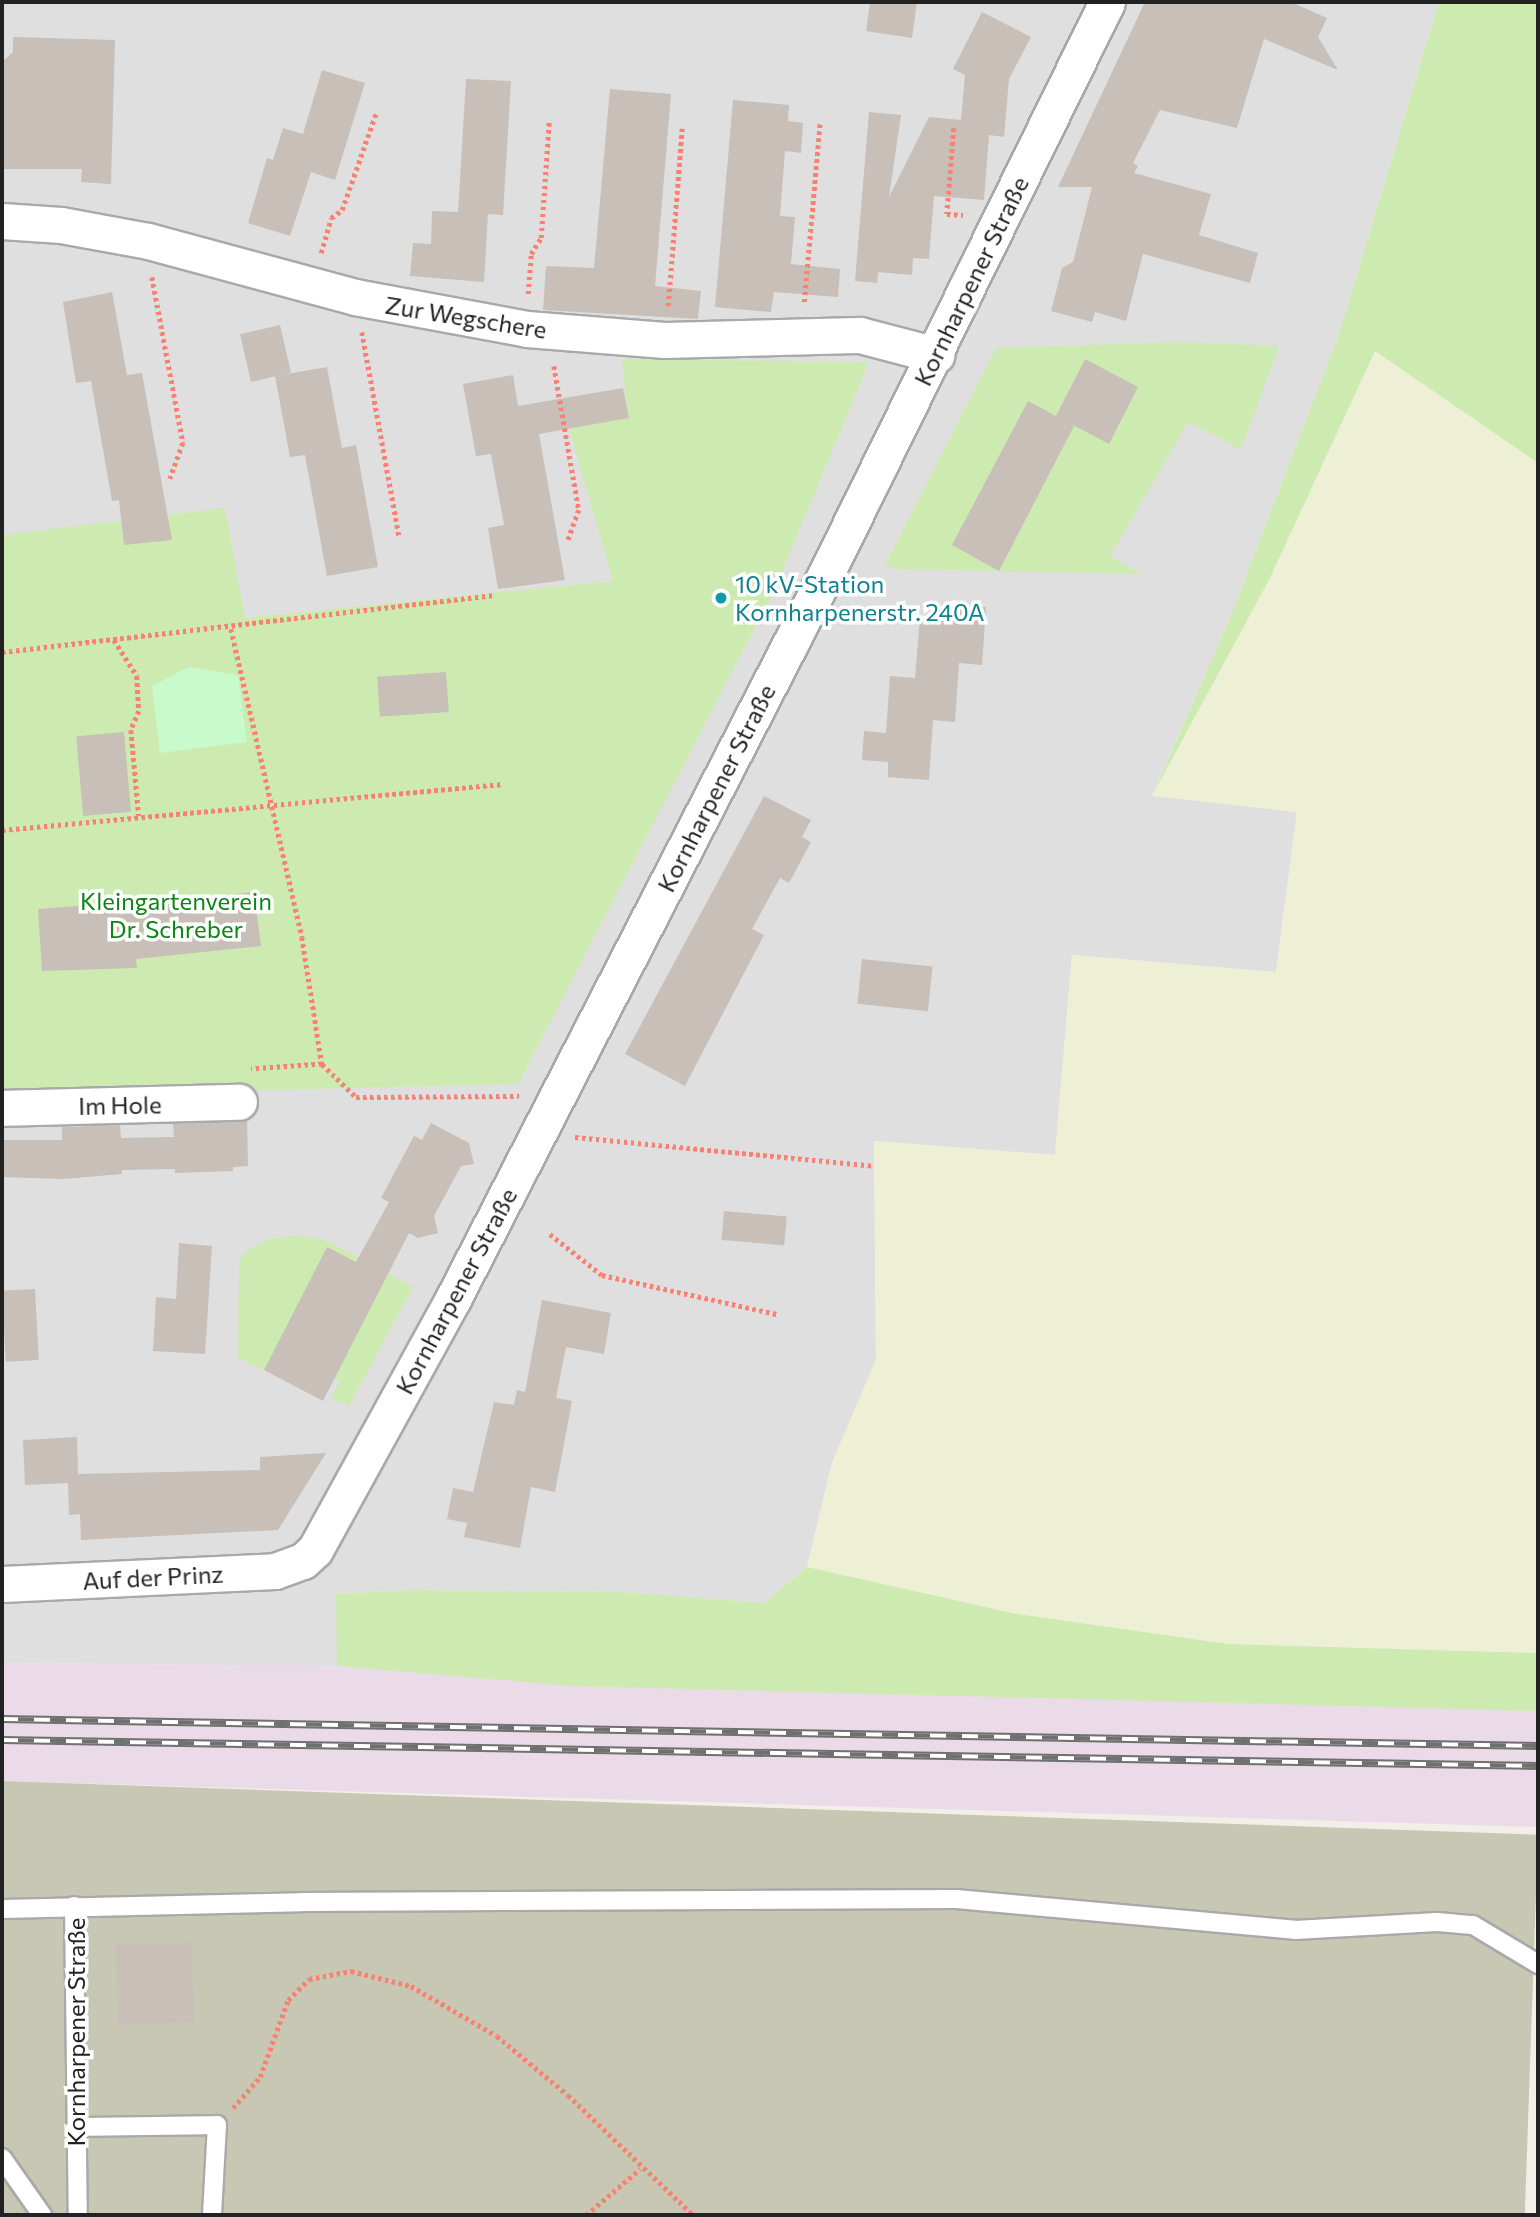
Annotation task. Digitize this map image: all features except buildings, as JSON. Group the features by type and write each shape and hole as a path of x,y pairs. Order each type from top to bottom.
{"street":[{"name":"Kornharpener Straße","path":"303,1561 329,1528 546,1120 936,355 1107,2"},
{"name":"Zur Wegschere","path":"2,221 61,225 148,241 355,298 538,330 665,340 860,335 936,355"},
{"name":"Im Hole","path":"2,1108 239,1086"},
{"name":"Auf der Prinz","path":"2,1584 275,1571 303,1561"}],"lane":[{"name":"Kornharpener Straße","path":"78,2215 74,1906 301,1902 956,1899 1295,1930 1437,1922 1473,1925 1538,1964"},
{"path":"2,1909 74,1906"},
{"path":"76,2127 217,2125 212,2215"},
{"path":"2,2158 41,2215"}],"path":[{"path":"312,286 331,218 342,210 376,113"},
{"path":"549,120 541,237 531,254 538,330 579,510 568,541"},
{"path":"801,336 820,122"},
{"path":"954,128 947,214 1002,218"},
{"path":"665,340 682,129"},
{"path":"952,150 961,151"},
{"path":"148,241 183,443 170,480"},
{"path":"355,298 399,536"},
{"path":"2,652 231,629 495,595"},
{"path":"231,629 302,937 322,1064 356,1097 522,1096 546,1120 874,1166"},
{"path":"114,640 137,676 139,711 131,730 138,816"},
{"path":"2,830 272,803 503,784"},
{"path":"239,1086 322,1064"},
{"path":"550,1234 602,1275 777,1314"},
{"path":"217,2125 260,2077 288,2000 309,1979 351,1971 411,1986 497,2036 568,2095 640,2169 693,2215"},
{"path":"586,2215 640,2169"}],"shaded area":[{"path":"2,2 1439,2 1340,331 1230,618 1152,795 1297,812 1276,972 1072,955 1055,1155 874,1141 876,1360 832,1463 807,1567 764,1603 622,1592 409,1590 337,1594 337,1666 2,1663"},
{"path":"1375,351 1538,463 1538,1653 1228,1644 1017,1614 807,1567 832,1463 876,1360 874,1141 1055,1155 1072,955 1276,972 1297,812 1152,796 1269,580"},
{"path":"2,1663 337,1666 1538,1704 1538,1827 2,1781"},
{"path":"2,1781 1538,1835 1525,2215 2,2215"}],"green space":[{"path":"1439,2 1538,2 1538,463 1375,351 1269,580 1152,796 1230,618 1340,331"},
{"path":"1182,342 1279,346 1241,450 1188,422 1110,556 1141,574 897,569 885,565 996,348"},
{"name":"Kleingartenverein Dr. Schreber","path":"622,359 869,362 773,593 518,1084 2,1096 2,535 225,508 245,618 613,581 569,429 628,418"},
{"path":"189,667 238,675 247,742 160,753 152,686"},
{"path":"301,1236 326,1240 413,1287 349,1406 331,1398 340,1381 334,1379 386,1278 327,1248 264,1370 238,1358 239,1261 248,1250 272,1238"},
{"path":"807,1567 1017,1614 1228,1644 1538,1653 1538,1711 573,1686 337,1666 336,1594 409,1590 622,1592 764,1603"}],"railway":[{"path":"2,1719 1538,1746"},
{"path":"2,1740 1538,1766"}],"place":[{"name":"10 kV-Station Kornharpenerstr. 240A","path":"721,598"}]}
